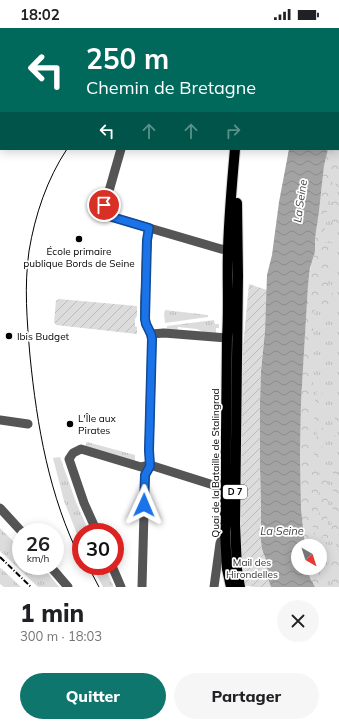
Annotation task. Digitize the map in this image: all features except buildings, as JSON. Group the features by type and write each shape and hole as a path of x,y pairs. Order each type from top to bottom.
{"main road":[{"name":"Quai de la Bataille de Stalingrad","path":"231,587 227,569 226,532 227,338 228,250 232,182 236,150"},
{"name":"Quai de la Bataille de Stalingrad","path":"240,587 237,569 235,524 238,275 237,210 241,150"},
{"path":"237,328 227,338 237,352"}],"street":[{"path":"121,150 104,205 106,212 109,215 228,250"},
{"path":"142,587 145,475 150,466 151,334 145,319 147,240 149,228"},
{"path":"151,334 164,333 227,338"},
{"path":"0,420 28,424"},
{"path":"93,523 84,503 69,459 73,453 81,449 141,467 150,466 226,489"},
{"path":"0,508 14,523"},
{"path":"214,587 220,543 226,532"},
{"path":"58,575 68,587"},
{"path":"116,575 121,587"}],"green space":[{"path":"328,150 339,150 339,587 315,587 311,575 327,575 327,539 305,539 308,285"},
{"path":"328,150 339,150 339,188 337,188 335,182 331,181 323,243 332,243 331,248 325,252 325,260 339,262 331,274 319,278 309,278 315,251 315,238 324,166"},
{"path":"339,196 338,233 334,229 330,215 332,199"},
{"path":"308,282 325,282 332,290 333,310 328,312 324,307 315,308 309,376 314,377 308,417 308,441 311,451 308,492 309,517 313,539 304,539 301,509 301,402"},
{"name":"Mail des Hirondelles","path":"249,284 267,290 260,401 260,529 262,549 266,560 267,576 271,587 240,585 238,400"},
{"path":"59,299 137,306 135,326 137,327 137,334 56,325 54,322 56,301"},
{"path":"165,310 208,315 208,317 165,323"},
{"path":"214,320 215,324 219,324 219,328 216,328 216,333 208,334 197,329 178,327 177,331 167,329 167,326"},
{"path":"318,386 320,386 323,396 323,438 318,489 318,515 323,539 315,535 312,524 311,475 317,433 313,410"},
{"path":"339,410 338,429 334,438 335,413"},
{"path":"87,442 135,455 135,462 85,447"},
{"path":"333,455 336,455 337,457 337,471 339,474 339,534 335,539 333,538 331,528 333,511"},
{"path":"60,457 85,523 73,523 64,501 53,458"},
{"path":"326,465 328,467 327,531 329,542 327,542 327,539 323,536 320,518 321,468"},
{"path":"0,528 12,540 12,562 0,551"},
{"path":"339,542 339,587 335,587 331,578 328,563 332,549"},
{"path":"0,568 21,587 4,587 0,584"},
{"path":"25,575 49,575 59,587 38,587"},
{"path":"97,575 108,575 113,587 103,587"},
{"path":"309,575 319,575 320,578 325,579 329,587 315,587"}],"water":[{"name":"La Seine","path":"289,150 328,150 324,166 315,238 315,251 310,268 308,285 301,402 300,454 301,509 304,539 291,539 291,575 309,575 315,587 271,587 267,576 266,560 262,549 260,533 261,371 265,331 267,275 272,255 279,202"}],"tram line":[{"path":"66,150 53,173 38,211 27,264 26,304 36,408 46,460 61,511 72,540"},
{"path":"93,575 99,587"}],"railway":[{"path":"0,557 31,587"}],"place":[{"name":"École primaire publique Bords de Seine","path":"79,239"},
{"name":"Ibis Budget","path":"9,336"},
{"name":"L'Île aux Pirates","path":"70,424"}],"route":[{"path":"104,205 106,212 112,217 149,228 147,240 145,319 152,339 149,450 150,466 145,475 144,505"}]}
